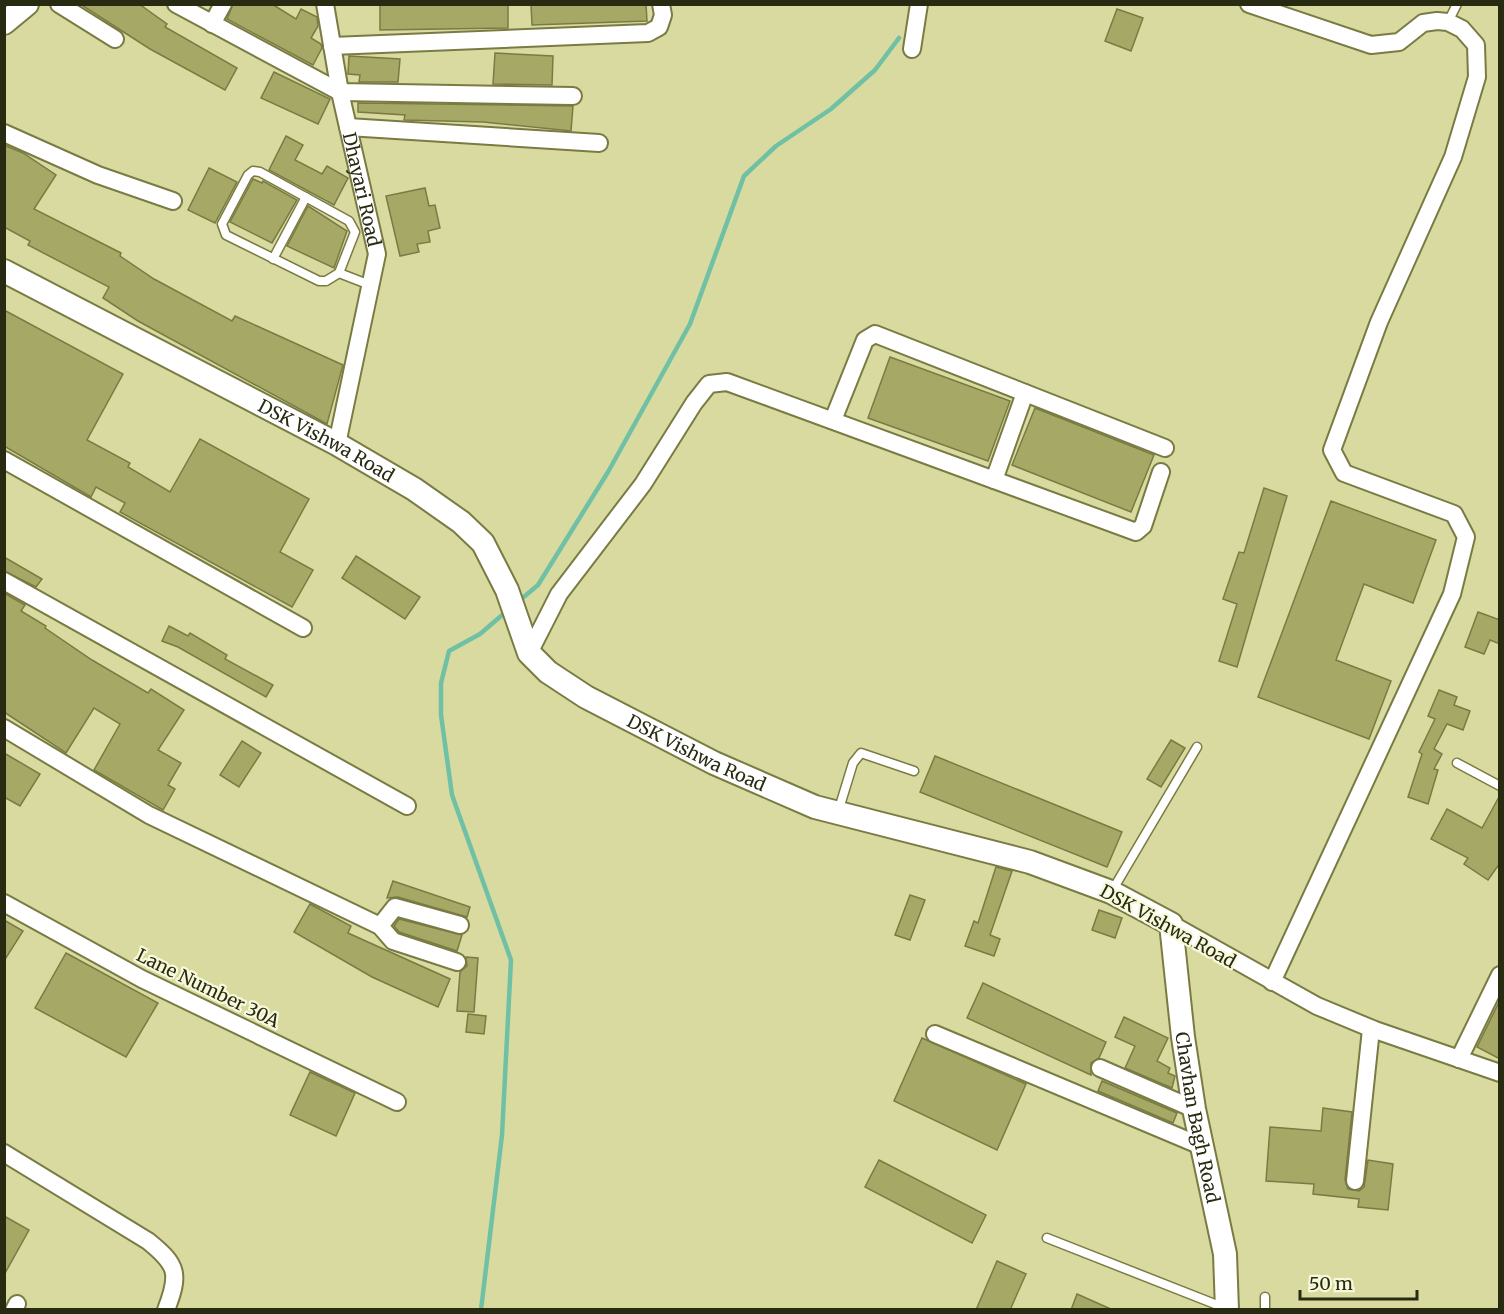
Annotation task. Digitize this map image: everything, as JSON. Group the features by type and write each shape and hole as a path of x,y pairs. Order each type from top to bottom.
{"street":[{"path":"4,23 27,4"},
{"path":"59,4 115,39"},
{"path":"176,4 340,92 573,96"},
{"path":"212,24 223,4"},
{"name":"Dhayari Road","path":"325,4 340,92 377,254 338,444"},
{"path":"332,46 648,33 659,27 663,15 661,4"},
{"path":"912,49 919,4"},
{"path":"1249,4 1371,45 1398,42 1423,23 1448,22 1471,36 1478,58 1477,77 1453,157 1379,322 1332,450 1344,473 1454,514 1466,537 1452,594 1272,982"},
{"path":"348,127 599,143"},
{"path":"4,133 98,175 173,201"},
{"name":"DSK Vishwa Road","path":"4,271 338,444 414,489 461,522 483,543 507,590 526,645 548,672 586,697 770,788 815,807 1030,862 1111,892 1317,1006 1371,1029 1500,1073"},
{"path":"833,420 866,340 872,334 1166,448"},
{"path":"526,645 559,594 643,484 709,384 727,382 1136,532 1143,526 1161,472"},
{"path":"994,480 1025,393"},
{"path":"4,460 216,582 303,628"},
{"path":"4,581 407,806"},
{"path":"4,728 149,815 380,926 393,941 457,962"},
{"name":"Lane Number 30A","path":"4,903 142,979 397,1102"},
{"path":"380,926 395,907 460,925"},
{"name":"Chavhan Bagh Road","path":"1171,924 1183,1037 1194,1109 1225,1254 1227,1310"},
{"path":"1459,1059 1493,1002 1500,975"},
{"path":"1355,1181 1371,1029"},
{"path":"935,1034 1201,1146"},
{"path":"1100,1068 1194,1109"},
{"path":"4,1153 148,1241 167,1256 176,1271 174,1289 166,1310"}],"lane":[{"path":"1448,22 1457,4"},
{"path":"253,171 260,172 306,197 354,226 355,232 339,273 326,281 319,281 273,259 226,235 222,224 248,175 253,171"},
{"path":"273,259 306,197"},
{"path":"339,273 370,285"},
{"path":"1111,892 1197,747"},
{"path":"838,813 853,763 861,753 914,771"},
{"path":"1457,763 1500,786"},
{"path":"1047,1238 1227,1310"},
{"path":"1265,1297 1265,1310"}],"building":[{"path":"80,4 139,4 167,24 165,27 237,68 225,90 150,49"},
{"path":"233,4 272,4 296,19 301,9 317,17 318,26 311,38 321,44 322,48 313,65 227,19"},
{"path":"380,4 508,4 508,28 380,30"},
{"path":"531,4 646,4 647,21 532,25"},
{"path":"1117,9 1143,18 1131,51 1105,41"},
{"path":"495,53 553,56 552,85 493,84"},
{"path":"349,56 400,59 398,82 359,82 360,75 348,74"},
{"path":"274,72 330,99 318,124 261,98"},
{"path":"358,103 573,106 571,131 483,122 404,120 405,115 358,112"},
{"path":"286,136 303,145 295,160 322,174 327,166 348,178 334,205 269,170"},
{"path":"4,145 23,153 56,175 34,209 121,253 120,256 154,279 232,321 235,316 343,365 327,424 138,321 103,298 109,287 28,245 30,241 4,227"},
{"path":"209,168 237,182 215,223 188,210"},
{"path":"253,179 262,183 263,181 297,200 272,243 230,222"},
{"path":"425,188 429,206 435,205 440,228 428,231 430,242 417,244 419,252 400,256 386,196"},
{"path":"308,206 347,231 334,268 287,246"},
{"path":"4,310 123,374 87,440 130,463 128,467 170,492 200,439 309,499 280,552 313,570 292,607 120,512 125,503 96,487 91,497 4,446"},
{"path":"890,357 1010,401 988,461 868,418"},
{"path":"1035,408 1154,455 1131,512 1012,465"},
{"path":"1264,488 1287,496 1237,667 1219,661 1237,604 1223,599 1239,552 1244,553"},
{"path":"1331,501 1436,540 1413,603 1364,584 1336,660 1391,681 1369,739 1258,697"},
{"path":"356,556 420,597 405,619 342,578"},
{"path":"4,557 42,579 36,587 4,571"},
{"path":"4,593 25,605 21,611 46,626 45,628 92,660 148,693 151,689 184,710 158,750 181,763 168,785 175,789 163,810 94,770 120,724 94,708 66,753 4,712"},
{"path":"1478,612 1500,620 1500,644 1490,640 1484,654 1465,647"},
{"path":"169,626 188,636 190,633 227,655 225,659 273,685 266,697 178,647 162,641"},
{"path":"1439,690 1457,697 1454,705 1470,711 1463,730 1447,724 1434,749 1442,754 1434,769 1438,770 1428,804 1408,797 1422,754 1419,752 1435,719 1428,716"},
{"path":"1171,740 1185,748 1161,787 1147,779"},
{"path":"242,741 261,753 239,787 220,775"},
{"path":"4,753 40,774 20,806 4,797"},
{"path":"935,756 1122,832 1107,867 920,792"},
{"path":"1500,795 1500,863 1488,880 1464,864 1468,858 1431,839 1447,809 1482,828"},
{"path":"996,867 1012,871 990,935 1000,939 994,956 965,946 974,921 978,923"},
{"path":"393,881 470,907 467,917 398,897 387,898"},
{"path":"910,895 925,900 910,940 895,935"},
{"path":"310,904 351,926 348,933 450,979 438,1007 372,977 294,932"},
{"path":"1099,910 1122,918 1115,938 1092,930"},
{"path":"399,919 462,935 457,951 399,932 394,926"},
{"path":"4,920 23,931 4,961"},
{"path":"66,953 158,1003 126,1057 35,1008"},
{"path":"466,957 478,958 474,1012 457,1011 460,972 467,966"},
{"path":"983,983 1106,1042 1099,1058 1091,1063 1091,1075 967,1018"},
{"path":"1500,1000 1500,1059 1477,1047"},
{"path":"468,1014 486,1016 484,1034 466,1032"},
{"path":"1124,1017 1168,1038 1157,1061 1170,1068 1168,1073 1175,1076 1172,1088 1125,1068 1135,1046 1115,1037"},
{"path":"922,1038 1026,1084 997,1150 894,1101"},
{"path":"310,1072 355,1093 336,1136 290,1115"},
{"path":"1102,1081 1177,1113 1173,1123 1098,1091"},
{"path":"1323,1108 1352,1112 1345,1180 1348,1189 1359,1191 1364,1187 1368,1160 1393,1164 1388,1210 1358,1207 1359,1199 1313,1194 1314,1184 1266,1181 1270,1127 1321,1131"},
{"path":"879,1160 986,1215 972,1243 865,1187"},
{"path":"4,1216 29,1230 4,1275"},
{"path":"997,1261 1026,1274 1010,1310 976,1310"},
{"path":"1077,1294 1113,1310 1071,1310"}],"waterway":[{"path":"519,601 538,585 608,472 690,324 744,176 776,146 831,109 875,70 899,38"},
{"path":"481,1310 502,1135 511,960 452,795 441,715 441,683 449,651 480,634 508,610"}]}
